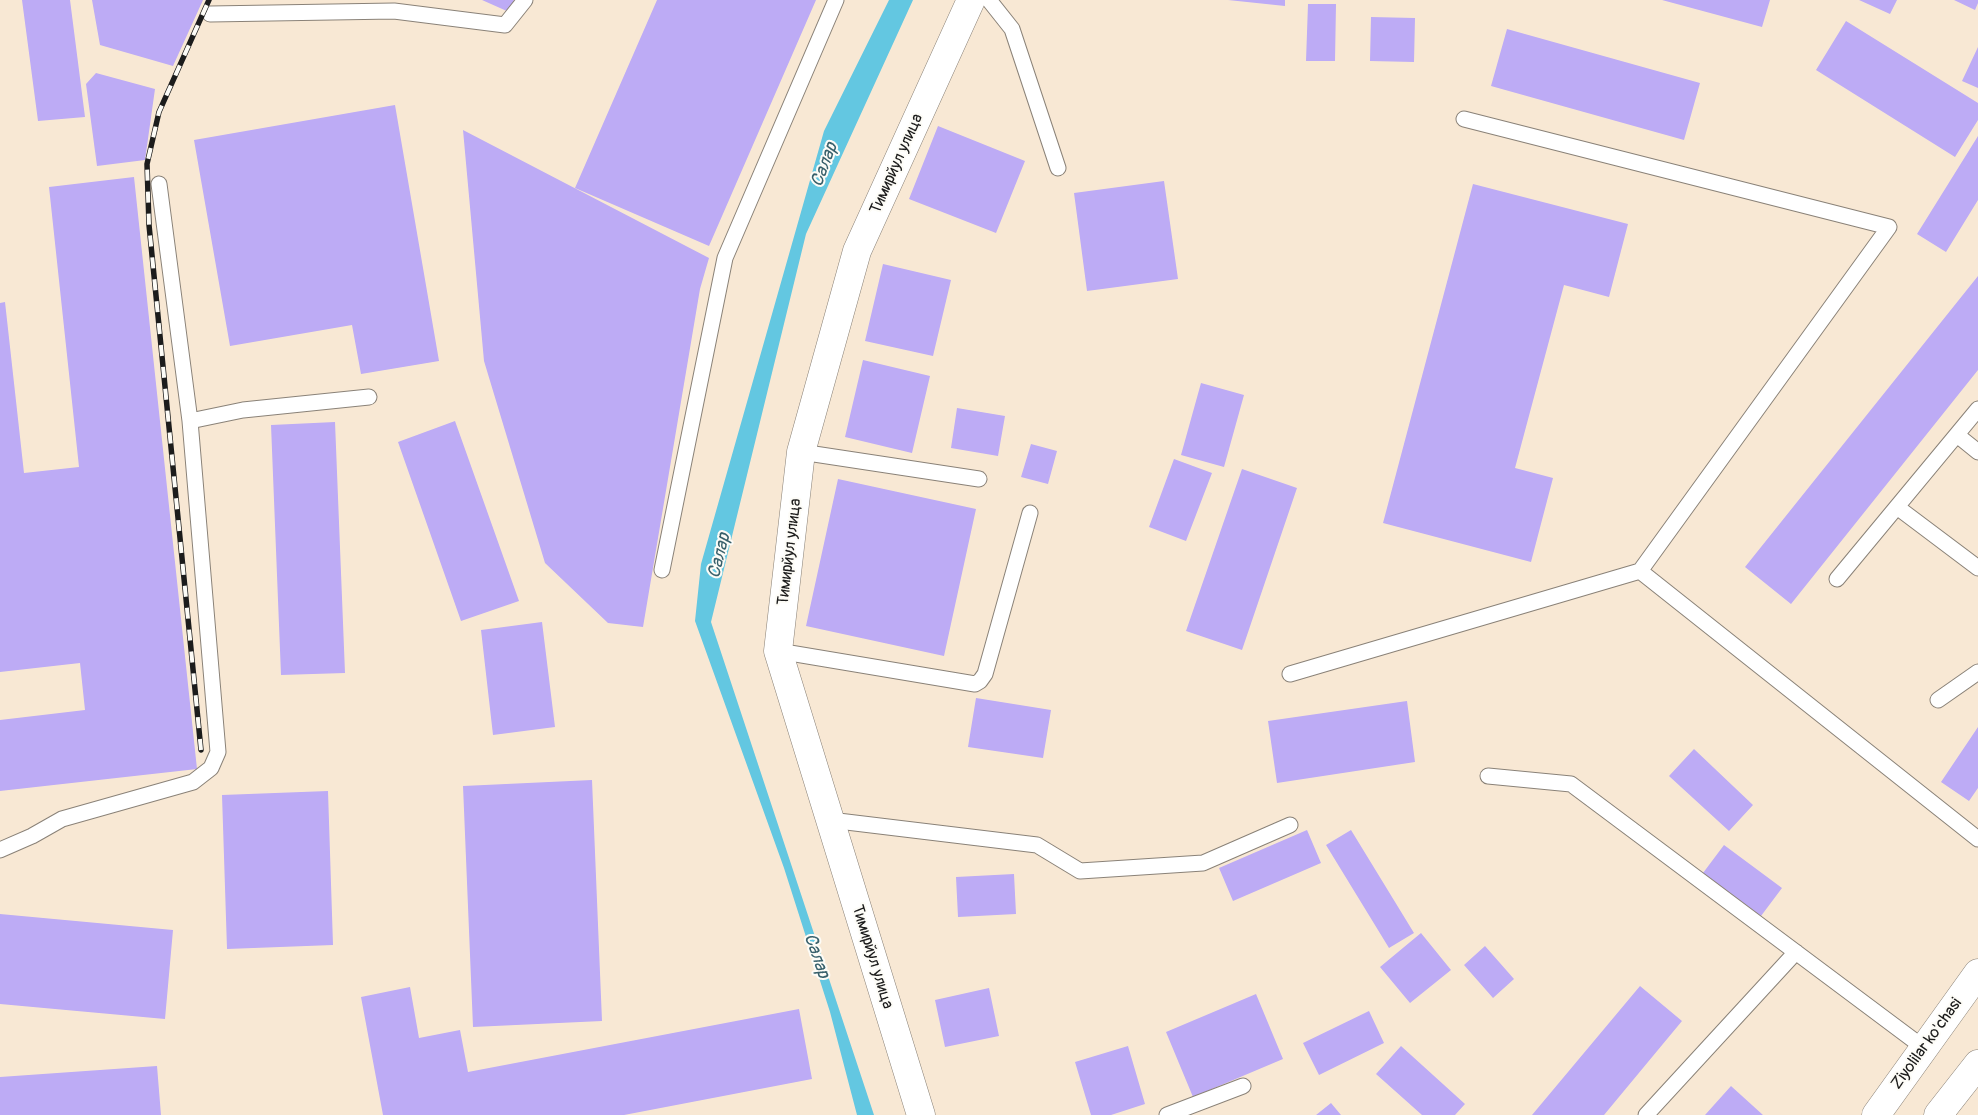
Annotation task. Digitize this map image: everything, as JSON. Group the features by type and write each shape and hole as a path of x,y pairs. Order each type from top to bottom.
{"street":[{"name":"Тимирйул улица","path":"921,1115 778,651 801,452 857,250 971,0"},
{"name":"Ziyolilar ko'chasi","path":"1876,1115 1978,973"},
{"path":"1938,1115 1978,1064"}],"lane":[{"path":"210,14 394,11 505,25 525,0"},
{"path":"662,570 725,258 836,0"},
{"path":"989,0 1012,29 1058,168"},
{"path":"1290,674 1640,571 1889,227 1464,119"},
{"path":"0,850 32,836 62,819 193,782 211,768 218,752 190,421 159,184"},
{"path":"190,421 243,410 369,397"},
{"path":"1837,579 1978,409"},
{"path":"1957,435 1978,452"},
{"path":"801,452 979,479"},
{"path":"1897,507 1978,568"},
{"path":"778,651 975,684 980,682 985,674 1030,513"},
{"path":"1640,571 1978,839"},
{"path":"1938,700 1978,672"},
{"path":"1488,776 1571,784 1924,1048"},
{"path":"830,820 1037,845 1080,871 1203,863 1290,824"},
{"path":"1646,1115 1796,952"},
{"path":"1167,1115 1243,1086"}],"water":[{"name":"Салар","path":"889,0 913,0 806,234 711,622 874,1115 857,1115 830,1012 784,868 695,621 701,564 824,131"}],"building":[{"path":"22,0 70,0 85,117 38,121"},
{"path":"92,0 203,0 173,66 100,45"},
{"path":"482,0 514,0 509,12"},
{"path":"657,0 816,0 709,246 575,188"},
{"path":"1228,0 1285,0 1285,6"},
{"path":"1662,0 1770,0 1762,27"},
{"path":"1859,0 1897,0 1890,14"},
{"path":"1954,0 1978,0 1978,3 1975,10"},
{"path":"1308,4 1336,4 1335,61 1306,61"},
{"path":"1371,17 1415,18 1414,62 1370,61"},
{"path":"1846,21 1978,103 1978,120 1955,157 1816,70"},
{"path":"1507,29 1700,83 1684,140 1491,86"},
{"path":"1978,47 1978,88 1962,81"},
{"path":"96,73 155,89 145,160 97,166 86,84"},
{"path":"395,105 439,361 361,374 352,325 230,346 194,140"},
{"path":"938,126 1025,161 996,233 909,199"},
{"path":"463,130 709,258 700,289 643,627 608,623 545,563 484,361"},
{"path":"1978,136 1978,200 1946,252 1917,234"},
{"path":"134,177 197,769 0,791 0,720 85,710 80,663 0,672 0,303 5,302 24,473 79,467 49,187"},
{"path":"1164,181 1178,279 1087,291 1074,193"},
{"path":"1473,184 1628,224 1609,297 1564,285 1515,468 1553,478 1531,562 1383,523"},
{"path":"883,264 951,280 933,356 865,341"},
{"path":"1978,276 1978,370 1791,604 1745,567"},
{"path":"863,360 930,376 912,453 845,437"},
{"path":"1201,383 1244,395 1224,467 1181,455"},
{"path":"957,408 1005,416 998,456 951,448"},
{"path":"455,421 519,601 461,621 398,442"},
{"path":"335,422 345,673 281,675 271,425"},
{"path":"1031,444 1057,451 1048,484 1021,477"},
{"path":"1174,459 1212,473 1186,541 1149,527"},
{"path":"1242,469 1297,488 1242,650 1186,631"},
{"path":"838,479 976,509 944,656 806,626"},
{"path":"542,622 555,727 493,735 481,630"},
{"path":"976,698 1051,710 1043,758 968,747"},
{"path":"1407,701 1415,762 1277,783 1268,721"},
{"path":"1978,727 1978,788 1969,801 1941,782"},
{"path":"1694,749 1753,805 1729,831 1669,776"},
{"path":"592,780 602,1021 473,1027 463,786"},
{"path":"328,791 333,945 227,949 222,795"},
{"path":"1307,830 1321,863 1233,901 1219,868"},
{"path":"1351,830 1414,933 1389,948 1326,845"},
{"path":"1724,845 1782,888 1761,916 1703,873"},
{"path":"1014,874 1016,914 958,917 956,877"},
{"path":"0,914 173,930 165,1019 0,1004"},
{"path":"1421,933 1451,970 1410,1003 1380,967"},
{"path":"1485,946 1514,979 1493,998 1464,965"},
{"path":"1640,986 1682,1021 1604,1115 1532,1115"},
{"path":"410,987 419,1038 460,1030 468,1072 799,1009 812,1079 624,1115 383,1115 361,997"},
{"path":"989,988 999,1036 945,1047 935,1000"},
{"path":"1256,994 1283,1059 1193,1097 1166,1032"},
{"path":"1369,1011 1384,1043 1319,1075 1303,1043"},
{"path":"1128,1046 1145,1104 1111,1115 1091,1115 1075,1062"},
{"path":"1401,1046 1465,1104 1455,1115 1422,1115 1376,1074"},
{"path":"157,1066 161,1115 0,1115 0,1077"},
{"path":"1731,1086 1763,1115 1705,1115"},
{"path":"1331,1103 1341,1115 1316,1115"}],"railway":[{"path":"201,750 149,225 147,164 159,112 209,0"}]}
